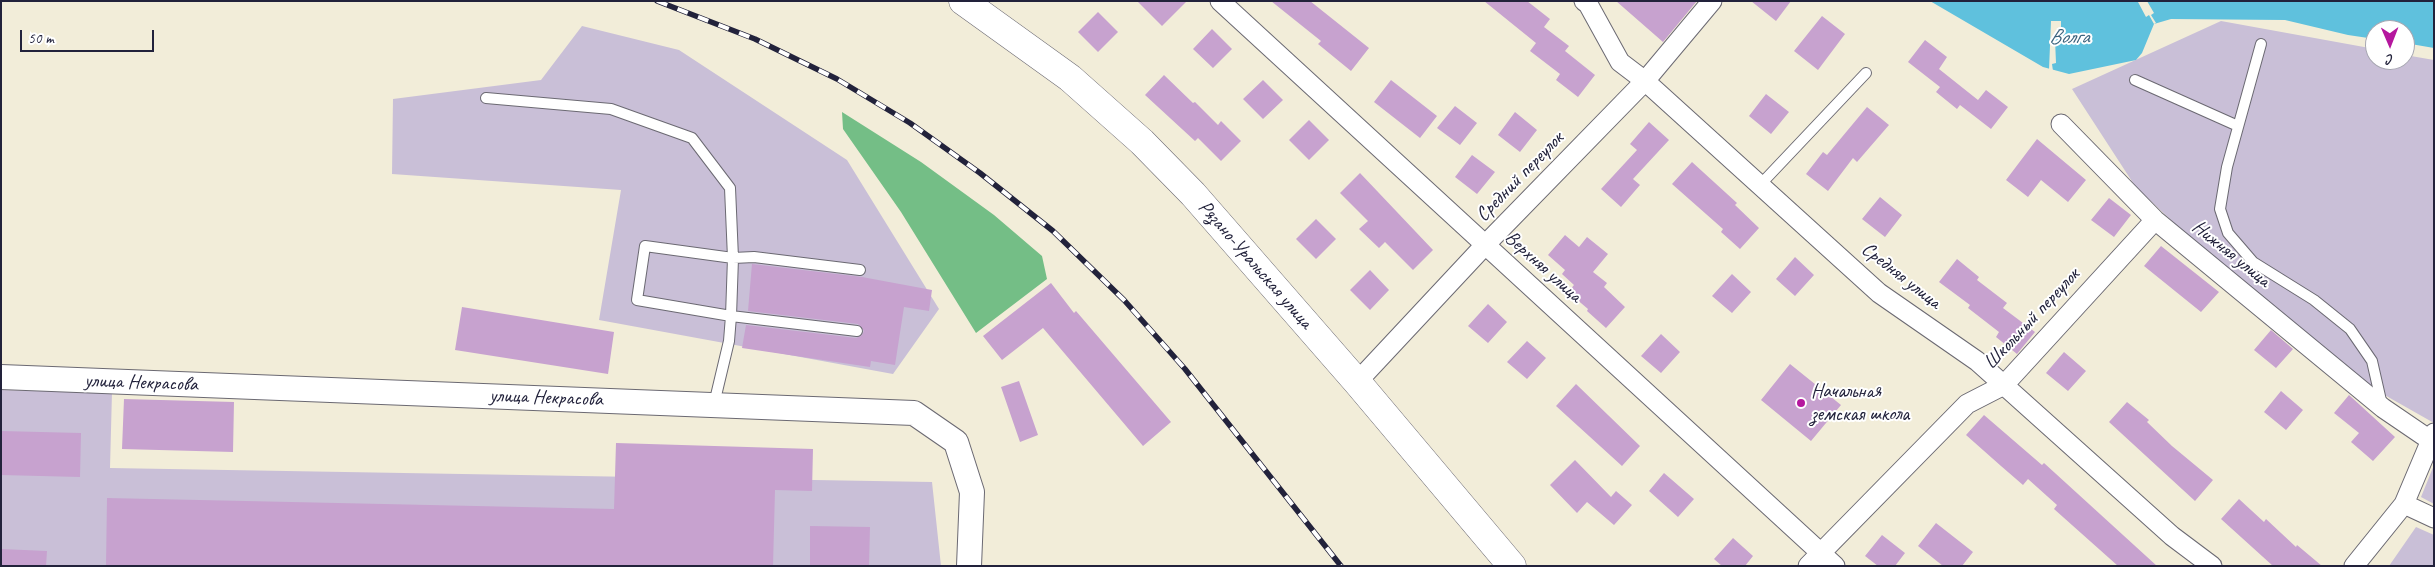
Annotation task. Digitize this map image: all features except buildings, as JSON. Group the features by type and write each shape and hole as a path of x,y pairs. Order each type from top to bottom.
{"main road":[{"name":"Рязано-Уральская улица","path":"963,1 1070,78 1142,142 1193,194 1357,382 1512,566"}],"street":[{"name":"Верхняя улица","path":"1220,1 1835,566"},
{"name":"Средняя улица","path":"1584,1 1588,4 1620,62 1645,81 1879,293 1976,361 2172,536 2212,566"},
{"name":"Средний переулок","path":"1357,382 1485,245 1645,81 1712,1"},
{"name":"Нижняя улица","path":"2061,124 2155,220 2383,408 2432,436"},
{"name":"Школьный переулок","path":"1808,566 1967,404 2004,386 2155,220"},
{"name":"улица Некрасова","path":"1,377 914,413 956,442 972,492 969,566"},
{"path":"2354,566 2404,504 2432,436"},
{"path":"2404,504 2434,518"}],"lane":[{"path":"2261,44 2227,167 2220,209 2228,233 2252,262 2314,300 2350,329 2372,362 2383,408"},
{"path":"1760,185 1866,73"},
{"path":"2135,80 2238,126"},
{"path":"486,98 611,109 692,138 730,188 733,258 731,316 729,341 714,404"},
{"path":"857,331 731,316 637,300 645,246 733,258 754,257 860,270"}],"shaded area":[{"path":"2221,21 2365,47 2365,70 2415,70 2415,57 2434,60 2434,423 2374,389 2231,277 2135,186 2072,89"},
{"path":"582,26 679,50 847,160 939,309 893,374 599,320 621,190 392,174 393,99 541,80"},
{"path":"1,390 112,392 110,468 932,482 941,566 1,566"},
{"path":"2434,465 2434,504 2421,497"},
{"path":"2416,527 2434,535 2434,566 2389,566"}],"green space":[{"path":"842,112 921,162 994,215 1042,256 1047,279 976,333 901,212 843,129"}],"water":[{"name":"Волга","path":"1930,1 2434,1 2434,48 2415,45 2415,20 2365,20 2365,38 2285,20 2171,19 2154,24 2142,53 2136,60 2069,74 2043,67"}],"pier":[{"path":"2147,1 2154,13 2151,15 2156,23 2154,24 2149,15 2146,17 2138,2"},
{"path":"2051,21 2061,21 2061,38 2055,39 2056,63 2052,64 2053,71 2049,70"}],"railway":[{"path":"657,1 755,39 837,79 910,123 980,173 1053,231 1124,300 1185,369 1341,566"}],"place":[{"name":"Начальная земская школа","path":"1801,403"}]}
